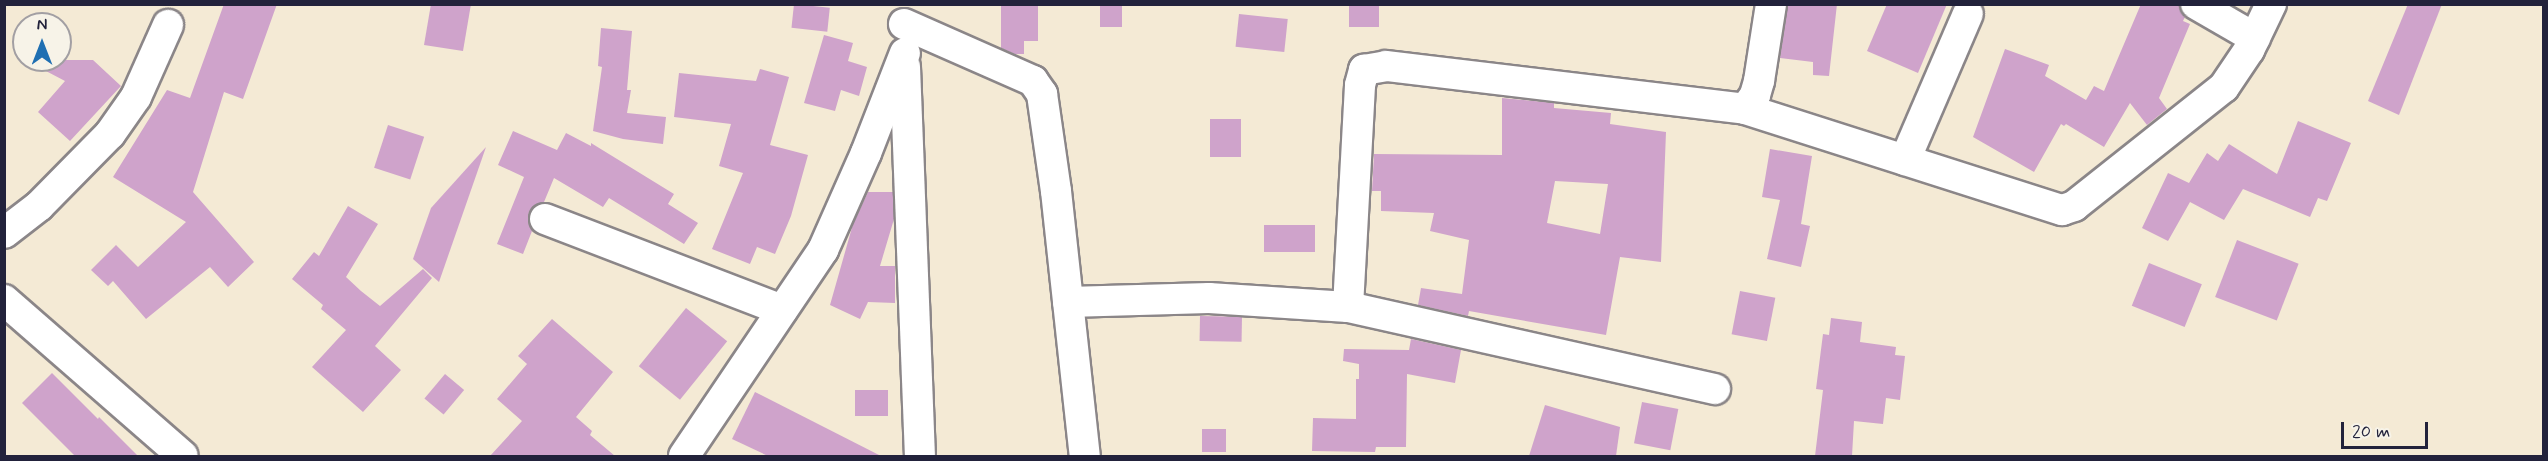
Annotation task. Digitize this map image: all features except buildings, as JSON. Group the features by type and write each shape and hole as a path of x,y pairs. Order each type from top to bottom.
{"street":[{"path":"1745,109 1755,95 1759,81 1772,4"},
{"path":"2196,4 2255,38"},
{"path":"1348,307 1360,85 1365,70 1386,66 1745,109 2062,210 2068,208 2224,87 2255,38 2271,4"},
{"path":"1905,160 1968,14"},
{"path":"4,233 39,206 110,134 136,97 168,24"},
{"path":"903,27 1033,81 1042,94 1085,456"},
{"path":"684,456 830,235 903,27"},
{"path":"903,27 920,456"},
{"path":"545,219 782,310"},
{"path":"1068,302 1209,298 1348,307 1715,388"},
{"path":"4,300 183,456"}]}
